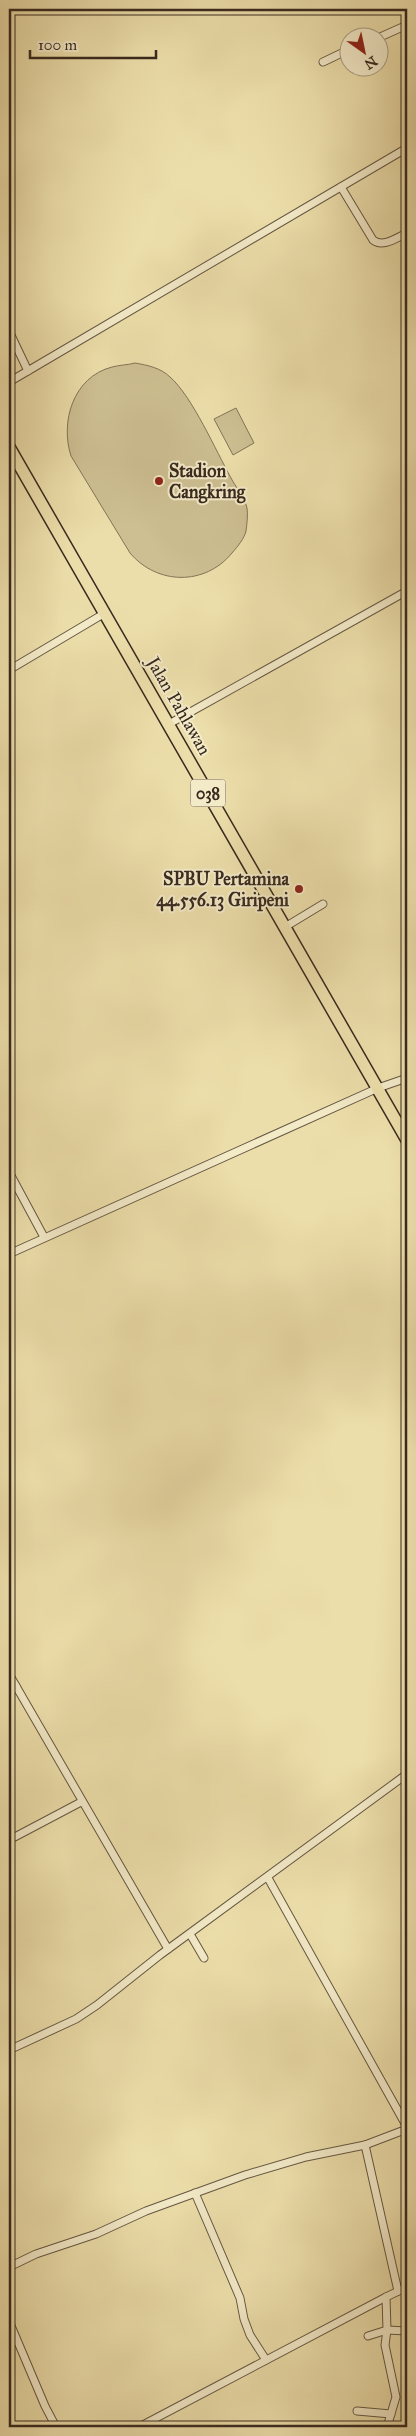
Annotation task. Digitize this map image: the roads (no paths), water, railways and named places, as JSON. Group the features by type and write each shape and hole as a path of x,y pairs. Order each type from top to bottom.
{"main road":[{"name":"Jalan Pahlawan","path":"9,447 407,1140"}],"street":[{"path":"388,33 407,24"},
{"path":"323,62 338,55"},
{"path":"9,382 407,148"},
{"path":"341,186 377,243 384,243 407,233"},
{"path":"9,331 28,371"},
{"path":"169,724 407,591"},
{"path":"9,670 105,613"},
{"path":"285,927 323,904"},
{"path":"9,1254 378,1088 407,1078"},
{"path":"9,1172 44,1237"},
{"path":"9,1674 12,1688 168,1950"},
{"path":"9,2050 76,2019 407,1774"},
{"path":"9,1840 81,1802"},
{"path":"9,2267 36,2254 96,2234 146,2211 245,2174 306,2157 365,2145 407,2128 268,1878"},
{"path":"190,1934 204,1958"},
{"path":"365,2145 398,2291"},
{"path":"195,2192 240,2298 244,2319 250,2335 266,2360"},
{"path":"139,2427 407,2287"},
{"path":"386,2297 387,2330 385,2345 396,2397 387,2427"},
{"path":"9,2321 45,2406 56,2427"},
{"path":"368,2336 387,2330 407,2331"},
{"path":"357,2411 391,2414"}],"place":[{"name":"Stadion Cangkring","path":"159,481"},
{"name":"SPBU Pertamina 44.556.13 Giripeni","path":"299,889"}]}
